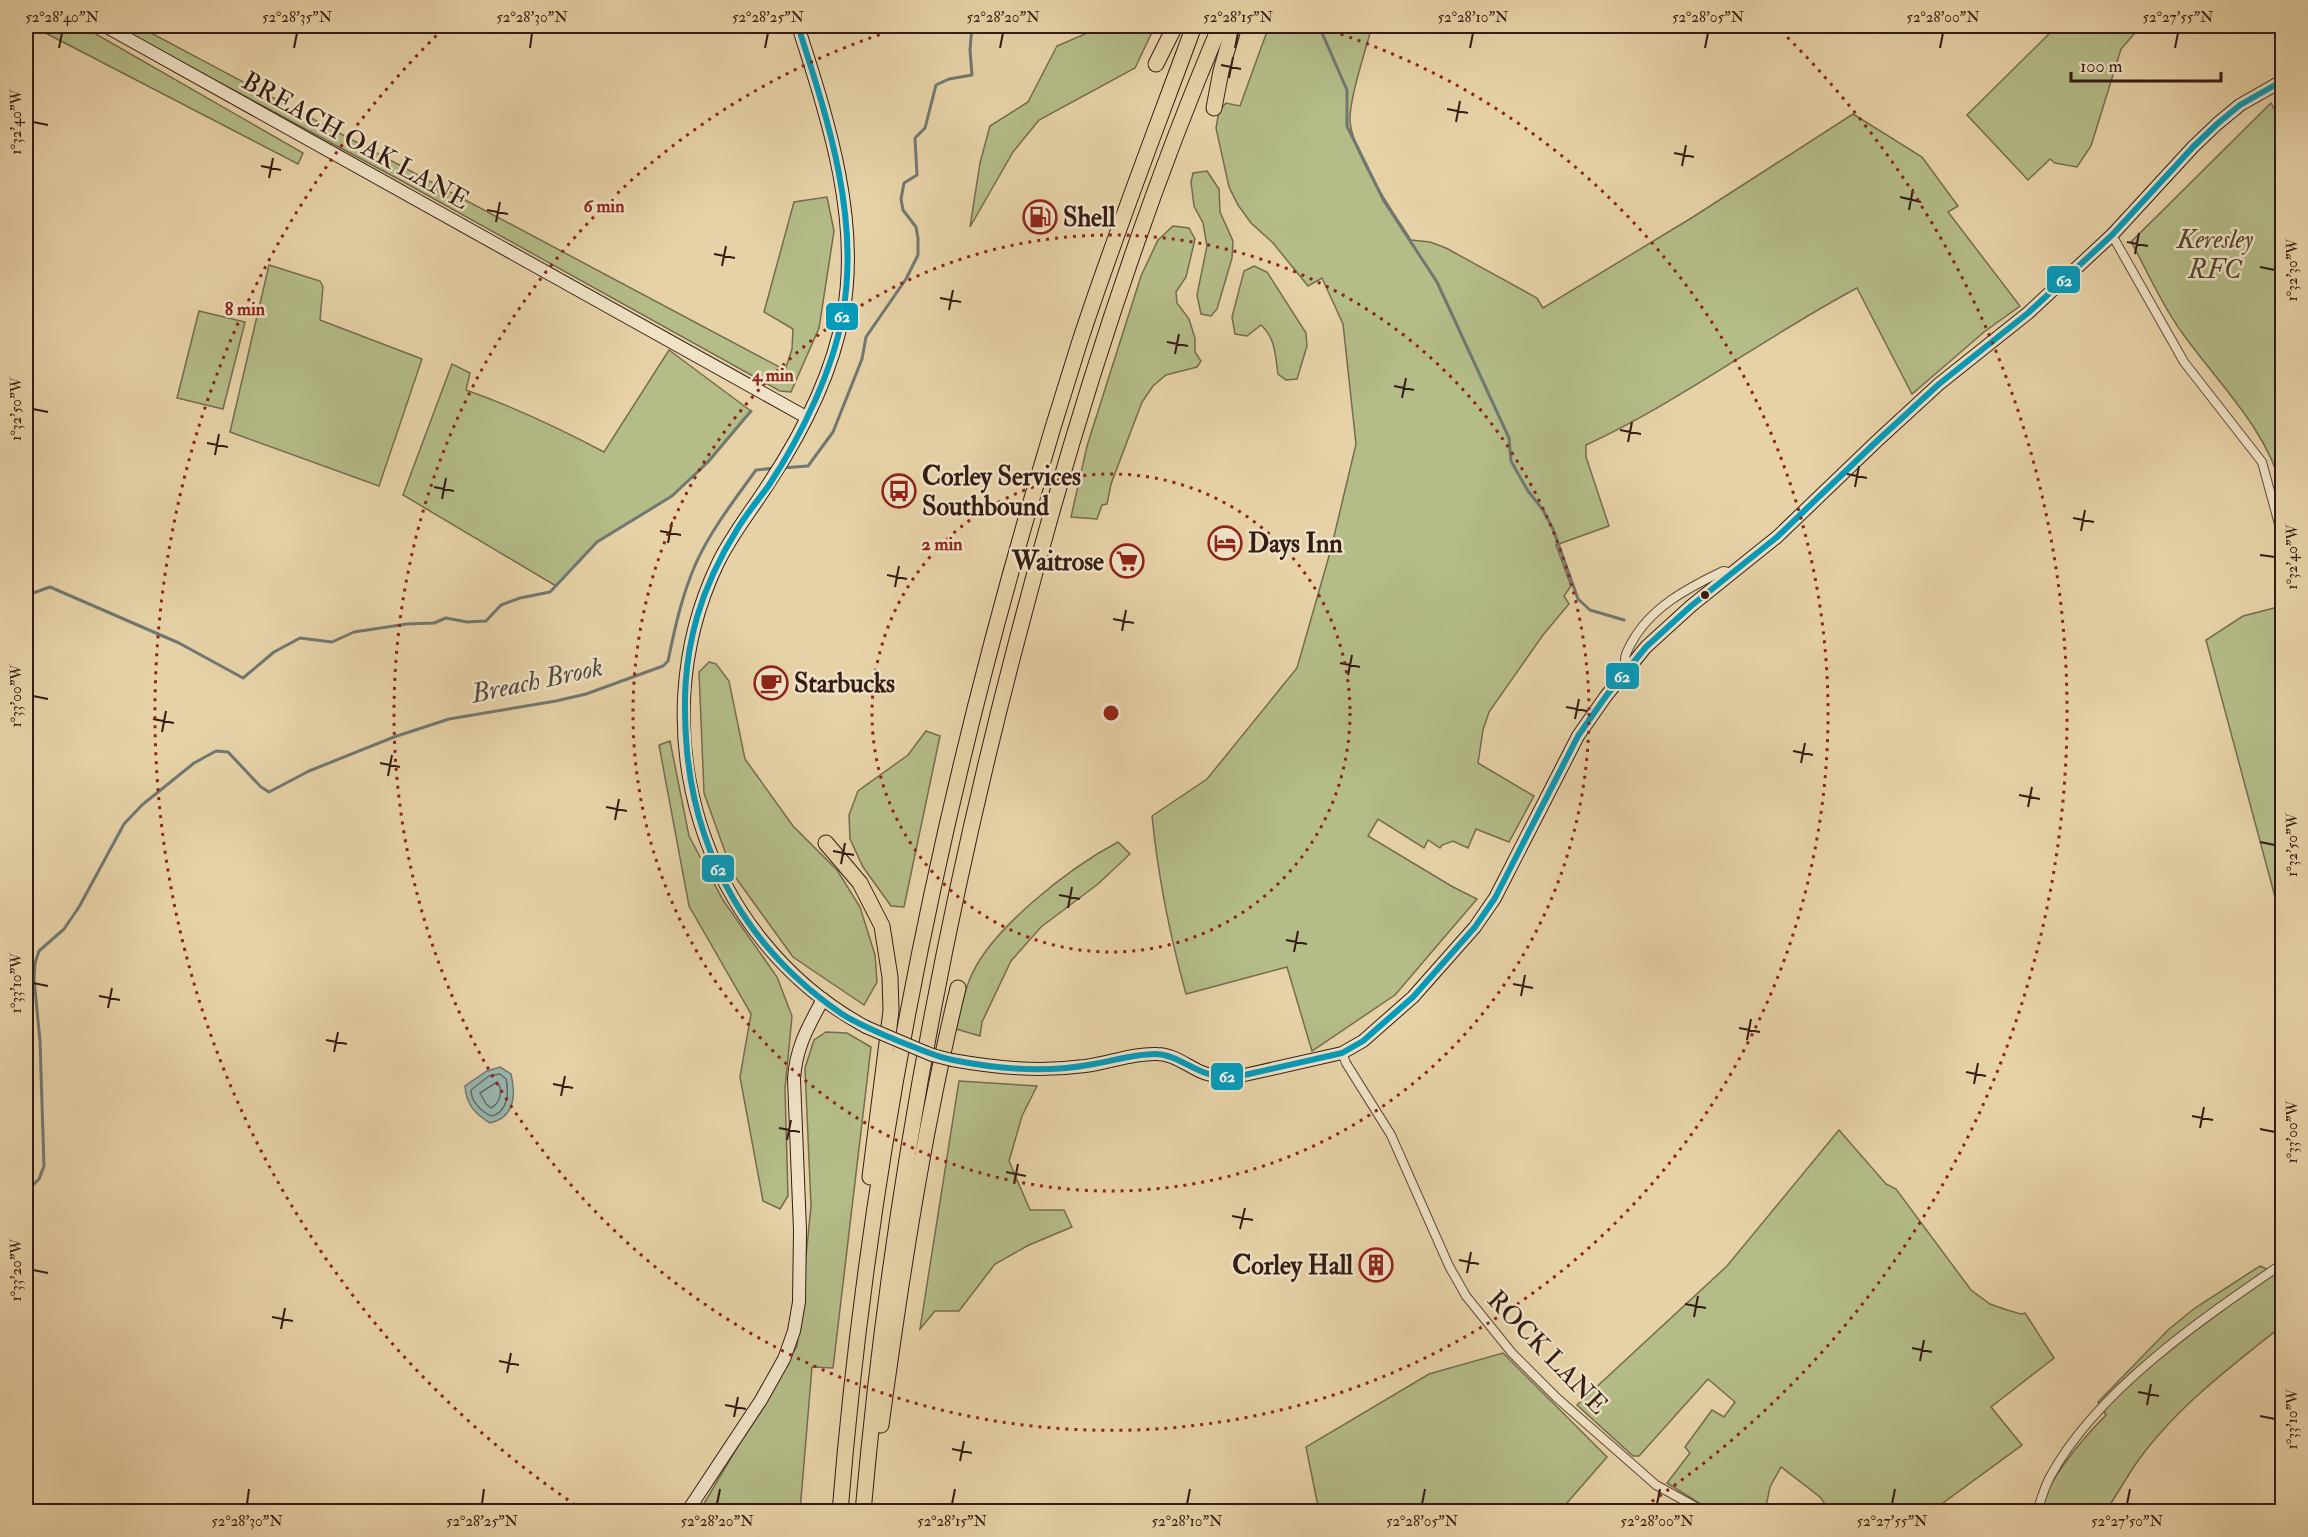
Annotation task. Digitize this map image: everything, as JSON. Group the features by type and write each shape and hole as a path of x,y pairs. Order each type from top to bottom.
{"highway":[{"path":"1156,64 1175,26"},
{"path":"860,1314 882,1162 912,994 952,803 979,689 1015,557 1080,344 1132,193 1194,26"},
{"path":"863,1512 884,1309 905,1162 936,990 981,776 1076,427 1155,195 1220,26"},
{"path":"1214,108 1221,71 1234,26"},
{"path":"826,843 860,883 882,926 890,977 891,1011 869,1184 860,1314 840,1512"},
{"path":"869,1512 893,1333 917,1188 943,1047 958,988"}],"street":[{"name":"BREACH OAK LANE","path":"105,26 806,417"},
{"path":"798,26 815,79 834,153 848,235 847,285 843,316 832,361 806,417 774,475 739,525 718,564 698,613 690,645 683,696 690,780 703,835 733,901 753,931 774,956 823,999 844,1015 866,1027 932,1055 995,1067 1028,1070 1088,1065 1160,1054 1171,1056 1204,1073 1227,1077 1240,1076 1342,1053 1363,1041 1404,1005 1446,962 1475,927 1508,877 1557,773 1578,736 1627,669 1665,628 1777,537 1916,404 2028,313 2112,235 2217,124 2240,105 2283,81"},
{"path":"2112,235 2184,362 2262,462 2283,536"},
{"path":"1627,669 1624,663 1626,654 1648,619 1665,604 1695,584 1723,571 1732,573"},
{"path":"687,1512 761,1400 784,1359 794,1331 800,1302 795,1061 802,1037 823,999"},
{"name":"ROCK LANE","path":"1342,1053 1391,1135 1445,1257 1466,1296 1512,1353 1557,1398 1656,1485 1705,1512"},
{"path":"2037,1512 2049,1478 2067,1449 2082,1429 2125,1385 2200,1323 2283,1264"}],"green space":[{"path":"32,26 82,26 303,153 298,164"},
{"path":"115,26 138,26 785,370 792,349 793,329 764,312 794,202 827,197 834,231 819,328 791,392 780,391 400,180"},
{"path":"1089,26 1155,26 1135,68 1039,120 1013,152 970,227 980,163 990,126 1028,102 1057,46 1085,34"},
{"path":"1269,26 1372,26 1355,87 1350,121 1358,150 1384,199 1411,240 1430,242 1446,248 1537,298 1543,308 1693,217 1853,114 1922,157 1958,206 1948,212 2020,306 1984,332 1912,394 1857,288 1655,409 1586,445 1586,457 1609,526 1556,545 1571,586 1564,596 1569,604 1543,635 1489,712 1483,730 1478,763 1534,796 1509,842 1476,829 1468,848 1453,841 1440,848 1428,840 1424,848 1378,819 1368,836 1477,899 1395,995 1312,1051 1287,967 1186,994 1165,906 1152,816 1207,779 1297,668 1331,549 1356,444 1343,324 1322,278 1308,286 1273,243 1251,223 1238,205 1229,187 1216,128 1219,111 1226,103 1240,106"},
{"path":"2057,26 2141,26 2121,49 2091,146 2077,167 2055,163 2050,159 2028,180 1967,115"},
{"name":"Keresley RFC","path":"2271,103 2282,123 2282,488 2274,466 2253,426 2175,323 2131,242"},
{"path":"1207,171 1219,189 1220,212 1233,241 1232,258 1217,309 1211,316 1201,314 1197,295 1207,246 1203,223 1194,206 1191,182 1193,173"},
{"path":"1173,226 1189,228 1195,239 1186,277 1176,292 1177,303 1189,319 1195,338 1195,352 1201,361 1197,367 1166,375 1153,386 1142,402 1111,484 1107,504 1102,505 1097,519 1071,517 1087,446 1141,276 1158,240"},
{"path":"269,265 320,281 323,287 320,320 422,359 379,486 230,432"},
{"path":"1254,266 1267,272 1306,333 1307,346 1297,379 1286,380 1278,374 1270,336 1261,325 1247,336 1235,334 1232,317 1244,271"},
{"path":"199,311 245,322 223,409 177,398"},
{"path":"669,350 751,411 706,464 672,496 597,542 556,586 403,495 452,364 470,373 466,390 536,418 604,452"},
{"path":"2282,606 2282,923 2206,640 2243,616"},
{"path":"709,662 716,664 729,681 745,759 793,826 837,870 860,907 875,955 877,982 864,1005 793,957 733,874 704,793 699,672"},
{"path":"926,731 940,736 904,907 891,906 863,867 850,839 849,815 858,791 908,755"},
{"path":"670,741 689,836 723,900 777,977 792,1016 785,1089 788,1196 780,1209 763,1201 740,1077 751,1014 689,906 659,745"},
{"path":"1118,842 1130,854 1098,884 1041,927 1011,961 982,1022 980,1036 956,1029 969,981 979,961 994,941 1012,921 1055,884"},
{"path":"826,1032 847,1033 871,1047 833,1368 812,1367 800,1511 699,1512 797,1346 811,1206 805,1068 814,1040"},
{"path":"959,1081 1037,1086 1022,1116 1009,1161 1030,1210 1064,1210 1072,1227 1029,1245 995,1264 959,1311 935,1311 920,1329"},
{"path":"1839,1130 1886,1184 1896,1189 1971,1290 1990,1304 2021,1314 2025,1313 2054,1358 1991,1407 2022,1445 1932,1511 1828,1511 1820,1497 1781,1467 1770,1487 1765,1511 1725,1511 1704,1506 1667,1483 1690,1453 1685,1447 1712,1410 1724,1417 1735,1402 1708,1379 1639,1456 1633,1456 1577,1405 1727,1266"},
{"path":"2260,1266 2282,1276 2282,1320 2278,1329 2181,1411 2133,1468 2106,1511 2041,1512 2049,1488 2057,1474 2077,1447 2106,1415 2098,1402 2169,1329 2195,1308"},
{"path":"1503,1353 1607,1457 1560,1511 1319,1511 1306,1447 1429,1374"}],"water":[{"path":"500,1067 511,1074 512,1104 505,1116 490,1123 472,1108 465,1086 487,1071"}],"waterway":[{"name":"Breach Brook","path":"782,468 808,466 833,432 862,359 866,337 906,279 918,255 916,227 903,210 901,199 904,183 917,175 915,138 925,128 936,85 949,79 972,75 970,50 972,26"},
{"path":"1319,26 1347,90 1347,126 1384,201 1437,282 1509,438 1511,461 1553,529 1578,599 1590,610 1624,620"},
{"path":"26,591 33,593 50,587 179,643 243,678 274,652 300,638 332,642 354,632 407,624 434,623 446,618 467,622 486,621 501,605 520,598 550,592 597,542 672,496 708,462 751,411"},
{"name":"Breach Brook","path":"26,1192 39,1179 44,1166 35,963 39,951 64,929 79,907 124,824 142,805 194,763 216,751 228,752 261,787 269,792 309,771 394,737 449,719 586,694 663,666 668,661 687,587 696,563 709,539 756,470 775,468"}],"transit line":[{"name":"62","path":"798,26 820,96 838,167 844,204 847,277 843,313 824,380 804,424 769,485 732,538 714,571 701,605 689,651 685,700 687,751 693,791 716,866 734,900 781,962 810,989 855,1022 924,1051 970,1063 1020,1069 1054,1069 1155,1054 1174,1058 1212,1075 1240,1076 1342,1053 1363,1041 1413,997 1475,927 1495,898 1578,736 1606,696 1646,647 1691,606 1777,537 1939,384 2028,313 2112,235 2217,124 2240,105 2282,81"}],"place":[{"name":"Shell","path":"1040,217"},
{"name":"Corley Services Southbound","path":"899,491"},
{"name":"Days Inn","path":"1225,543"},
{"name":"Waitrose","path":"1127,561"},
{"name":"Starbucks","path":"771,683"},
{"name":"Corley Hall","path":"1376,1265"}]}
